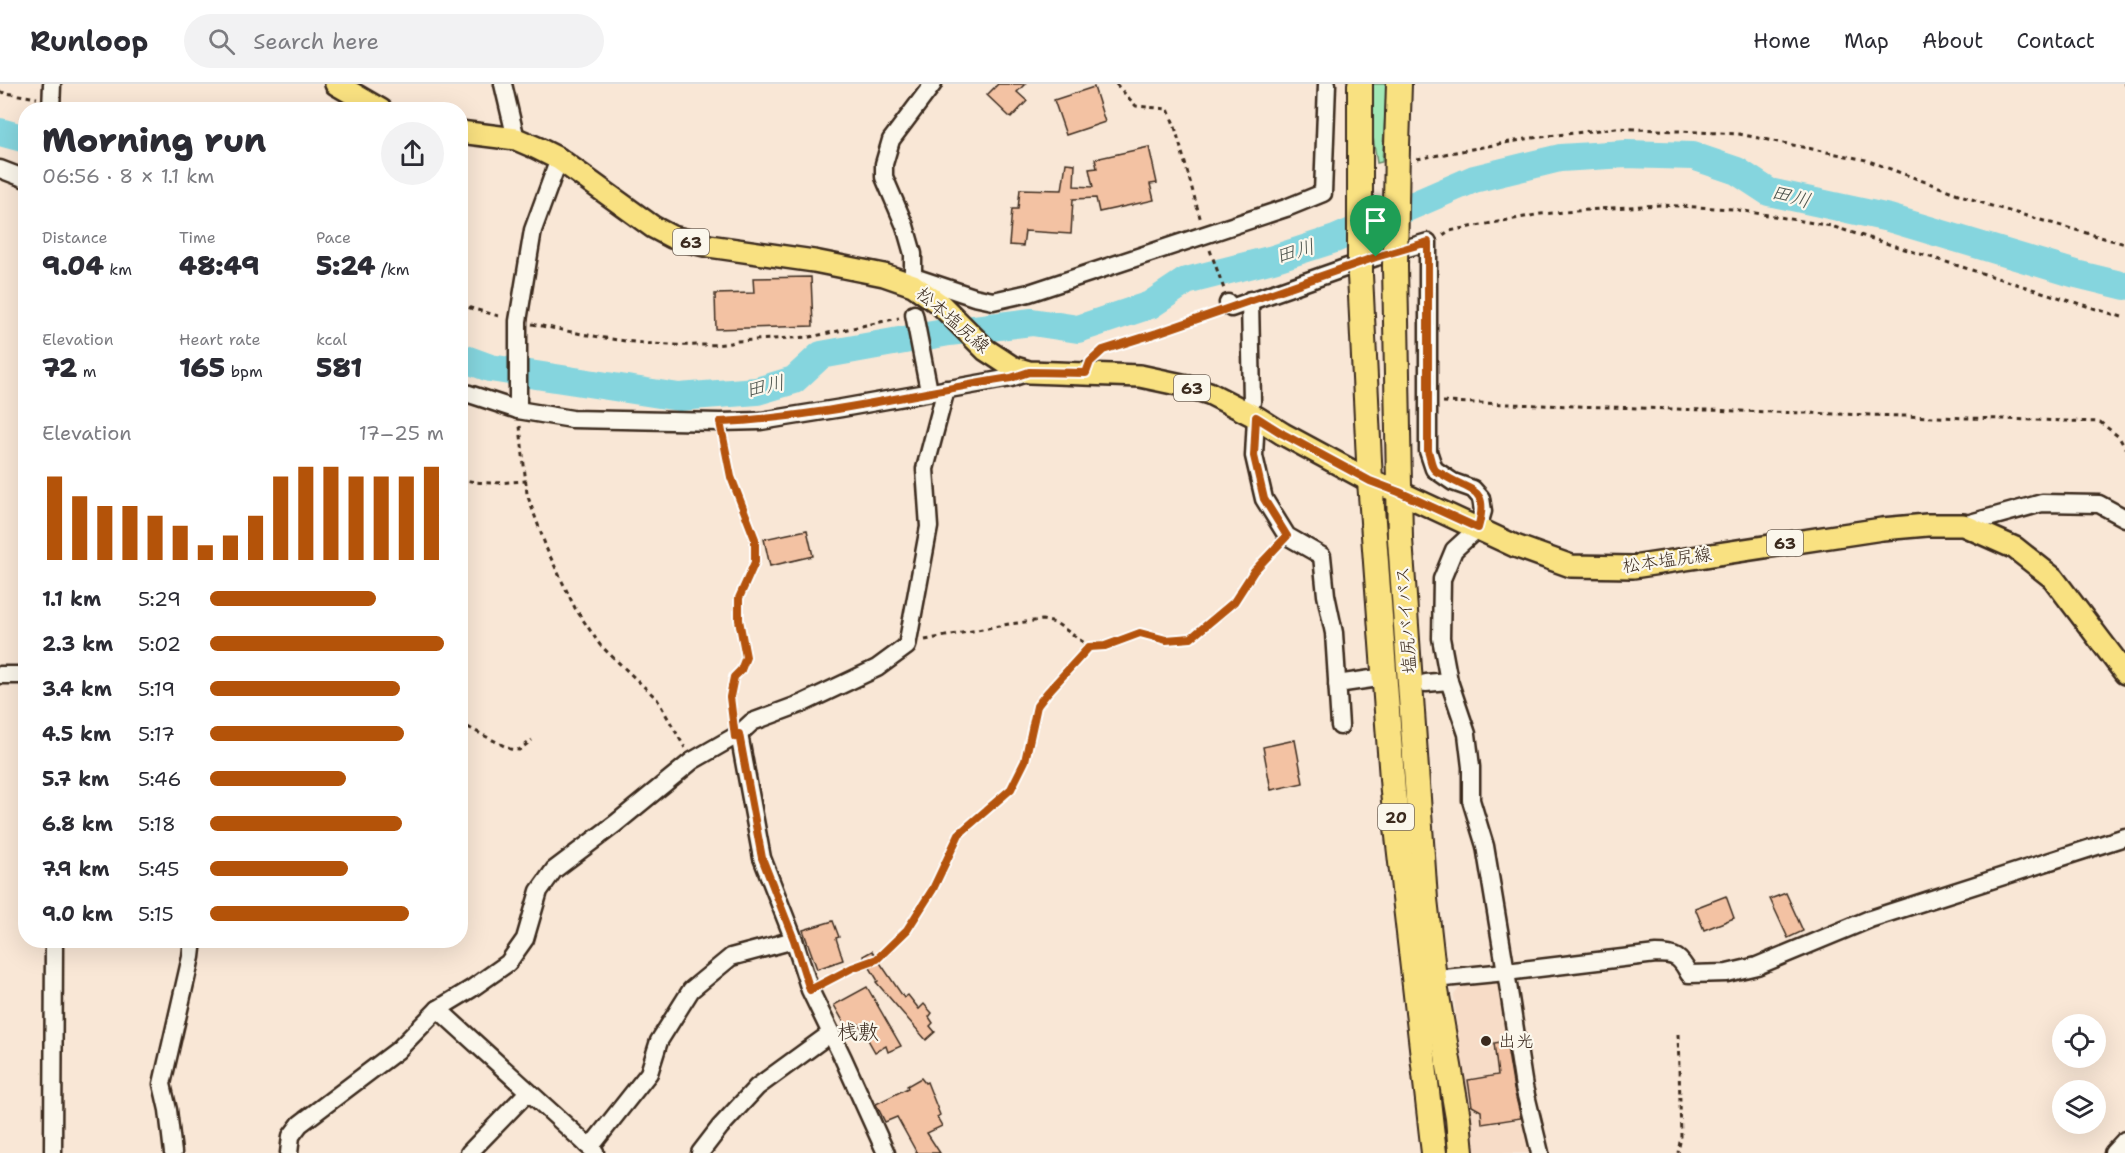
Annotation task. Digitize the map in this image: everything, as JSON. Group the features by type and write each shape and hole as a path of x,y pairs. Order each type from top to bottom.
{"highway":[{"name":"塩尻バイパス","path":"1360,84 1360,275 1370,481 1393,792 1434,1153"},
{"name":"塩尻バイパス","path":"1399,84 1403,154 1395,266 1400,539 1425,899 1434,979 1458,1118 1461,1153"}],"main road":[{"path":"336,84 367,102"},
{"name":"松本塩尻線","path":"468,133 516,139 559,159 653,227 672,237 709,246 814,261 913,281 941,304 986,350 1012,368 1029,372 1140,376 1209,393 1370,481 1399,492 1515,546 1571,566 1633,567 1882,529 1963,525 2016,548 2053,578 2125,673"}],"street":[{"path":"51,102 52,84"},
{"path":"503,84 516,139"},
{"path":"933,84 891,140 884,164 884,177 913,255 913,281 993,301 1029,292 1205,236 1323,193 1327,84"},
{"path":"518,404 518,324 533,230 559,159"},
{"path":"0,169 18,175"},
{"path":"1230,305 1428,242 1428,451 1434,469 1453,482 1473,489 1481,498 1483,511 1478,528 1454,550 1442,579 1441,638 1449,681 1467,734 1471,767 1471,800 1485,846 1524,1087 1540,1153"},
{"path":"1250,300 1251,414 1254,456 1264,499 1287,536 1322,556 1326,595 1334,633 1340,726"},
{"path":"915,317 928,388"},
{"path":"468,393 572,419 720,422 784,417 928,388 946,389 1011,378 1029,372"},
{"path":"289,1153 291,1136 300,1124 398,1050 438,1009 508,963 525,939 539,891 554,870 692,761 737,736 752,722 803,704 877,668 907,646 929,527 925,469 946,389"},
{"path":"1963,525 2042,502 2099,504 2125,518"},
{"path":"0,675 18,675"},
{"path":"1337,684 1385,677"},
{"path":"1426,683 1449,681"},
{"path":"737,736 762,858 794,940 810,990 885,1153"},
{"path":"1434,979 1656,954 1670,954 1682,961 1689,974 1727,973 1757,966 1870,919 2125,837"},
{"path":"438,1009 592,1149 596,1140 650,1073 659,1041 691,990 731,957 794,940"},
{"path":"53,1153 54,948"},
{"path":"173,1153 168,1110 162,1084 192,948"},
{"path":"700,1153 720,1127 757,1087 831,1033"},
{"path":"469,1153 528,1092"},
{"path":"2113,1153 2125,1140"}],"path":[{"path":"1086,373 1090,362 1103,350 1230,305 1205,236 1168,109 1136,106 1116,84"},
{"path":"1403,154 1419,158 1532,138 1616,128 1739,134 1866,160 1988,205 2125,244"},
{"path":"1428,242 1449,231 1540,214 1659,205 1733,209 1831,226 2125,318"},
{"path":"468,308 518,324 612,341 683,346 727,345 738,341 810,337 915,317"},
{"path":"1427,401 2100,422 2119,437 2125,448"},
{"path":"518,404 527,494 547,550 575,608 600,645 657,699 692,761"},
{"path":"720,422 731,477 755,539 755,562 739,598 739,620 746,657 741,670 734,677 730,697 737,736"},
{"path":"468,481 492,483 526,481"},
{"path":"907,646 923,640 1042,620 1056,623 1089,647 1105,646 1140,633 1166,640 1191,638 1234,602 1254,571 1287,536"},
{"path":"810,990 852,968 877,959 907,930 933,889 959,834 1011,789 1025,761 1037,706 1089,647"},
{"path":"468,727 510,749 519,750 532,740"},
{"path":"1678,1034 1682,1136 1678,1153"}],"shaded area":[{"name":"出光","path":"1497,980 1504,984 1536,1153 1469,1153 1454,995 1463,983"}],"green space":[{"path":"1371,84 1387,84 1382,162 1377,163 1370,117"}],"building":[{"path":"998,84 1025,84 1017,92 1027,101 1011,118 987,95"},
{"path":"1094,87 1105,122 1066,135 1054,100"},
{"path":"1149,147 1157,183 1150,184 1154,200 1099,212 1096,198 1073,199 1071,234 1025,231 1023,246 1009,245 1012,209 1018,209 1020,189 1062,190 1066,163 1075,164 1074,186 1093,187 1089,169 1097,168 1095,159"},
{"path":"811,277 813,326 716,329 715,294 754,293 753,278"},
{"path":"807,530 813,556 770,566 764,539"},
{"path":"1295,740 1303,783 1271,790 1263,747"},
{"path":"1786,893 1803,931 1788,938 1770,899"},
{"path":"1726,896 1734,918 1704,930 1695,908"},
{"path":"833,921 839,937 836,938 843,960 817,969 803,930"},
{"path":"872,951 904,998 908,995 919,1009 924,1004 932,1013 929,1017 933,1023 930,1026 935,1032 926,1040 876,982 878,981 863,956"},
{"path":"867,987 901,1046 888,1052 886,1046 875,1052 859,1024 848,1030 834,1005"},
{"path":"1506,1041 1521,1118 1482,1124 1481,1111 1472,1106 1468,1080 1498,1075 1494,1043"},
{"path":"921,1078 925,1083 927,1082 940,1115 937,1117 942,1126 927,1133 940,1153 917,1153 897,1117 885,1122 876,1104 908,1088 907,1086"}],"waterway":[{"name":"田川","path":"0,132 18,137"},
{"name":"田川","path":"468,360 490,368 679,397 757,391 794,380 821,355 949,332 1032,322 1078,329 1150,305 1186,281 1273,259 1335,239 1474,179 1560,158 1626,154 1693,156 1737,171 1769,192 1889,218 2076,274 2125,286"}],"place":[{"name":"出光","path":"1486,1041"}],"district":[{"name":"桟敷","path":"858,1032"}],"route":[{"path":"1428,242 1428,451 1434,469 1453,482 1473,489 1481,498 1483,511 1478,528 1370,481 1256,417 1254,456 1264,499 1287,536 1254,571 1234,602 1191,638 1166,640 1140,633 1105,646 1089,647 1037,706 1025,761 1011,789 959,834 933,889 907,930 877,959 852,968 810,990 794,940 762,858 739,734 735,737 730,697 734,677 741,670 746,657 739,620 739,598 755,562 755,539 731,477 720,422 760,420 842,408 1011,378 1029,372 1086,373 1090,362 1103,350 1376,257 1428,242"}]}
